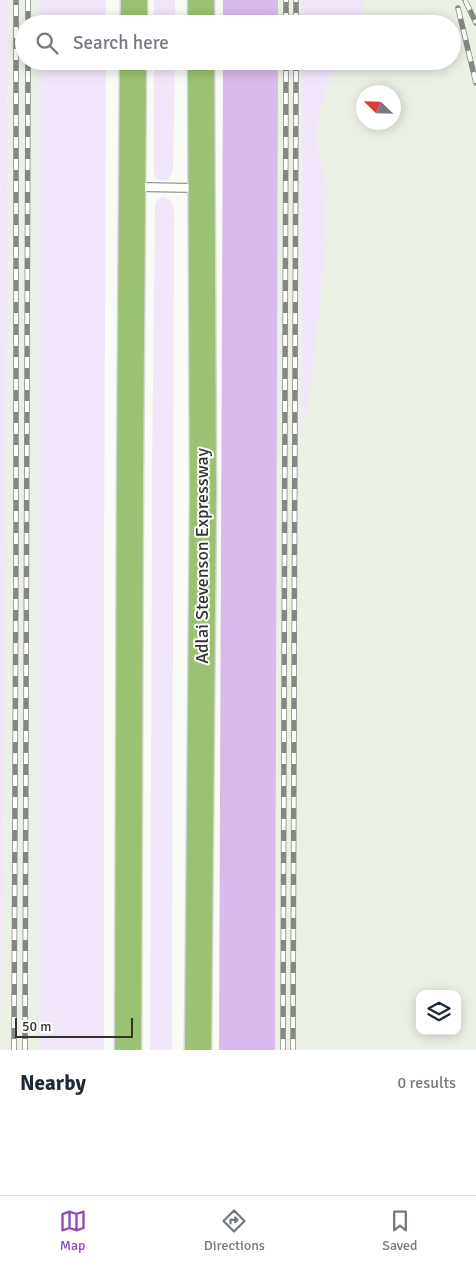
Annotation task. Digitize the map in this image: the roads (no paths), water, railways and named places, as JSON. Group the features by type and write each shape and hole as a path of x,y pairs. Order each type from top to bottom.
{"highway":[{"path":"134,0 134,15"},
{"path":"201,0 201,15"},
{"path":"128,1050 133,70"},
{"name":"Adlai Stevenson Expressway","path":"198,1050 203,493 201,70"}],"lane":[{"path":"132,187 202,188"}],"railway":[{"path":"16,0 16,15"},
{"path":"28,0 28,15"},
{"path":"286,0 286,15"},
{"path":"296,0 296,15"},
{"path":"465,0 476,23"},
{"path":"458,8 460,15"},
{"path":"461,20 476,83"},
{"path":"14,1050 16,70"},
{"path":"25,1050 28,70"},
{"path":"283,1050 286,70"},
{"path":"293,1050 296,70"}]}
